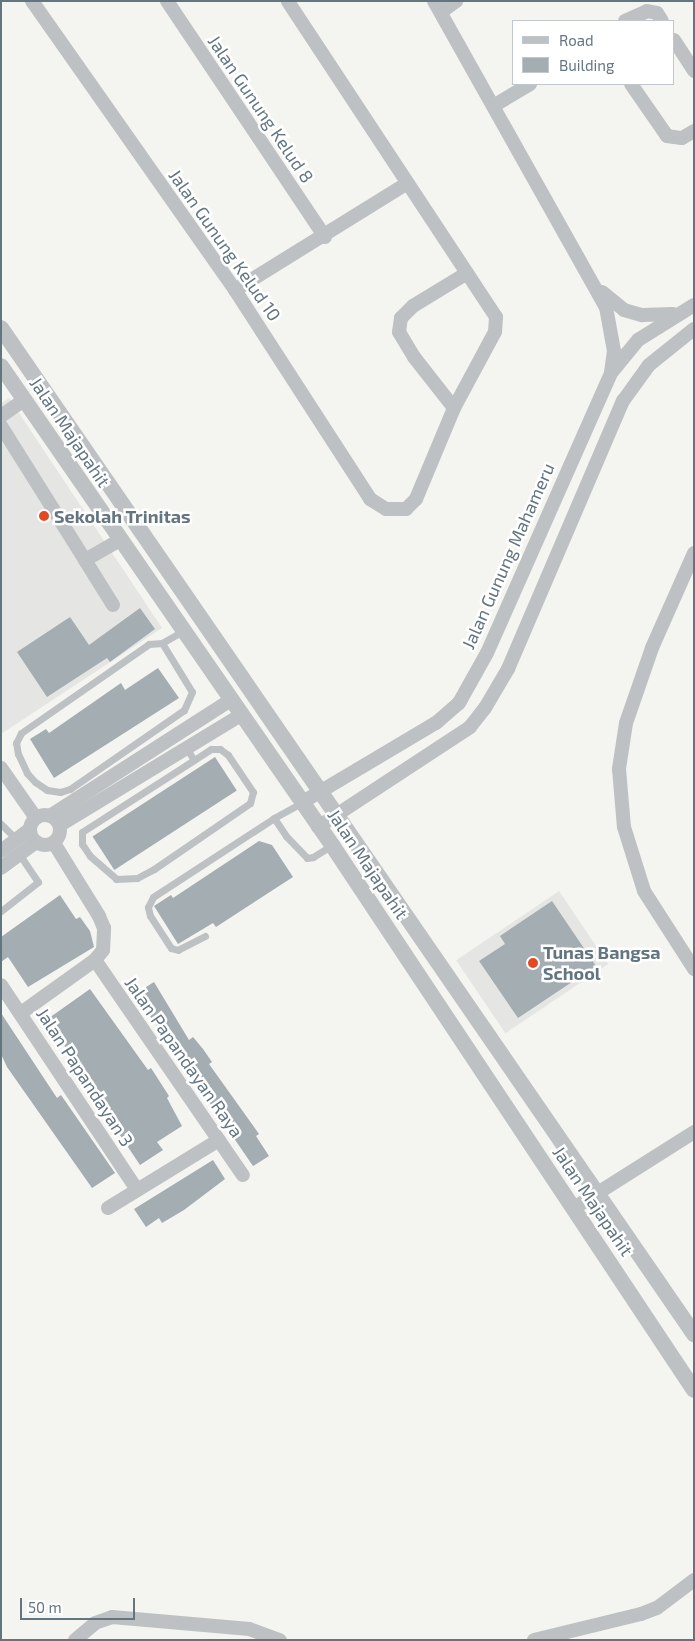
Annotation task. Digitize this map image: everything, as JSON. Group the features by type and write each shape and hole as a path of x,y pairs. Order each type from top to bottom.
{"street":[{"name":"Jalan Gunung Kelud 10","path":"32,1 236,290 370,498 386,510 406,509 416,499 454,408"},
{"name":"Jalan Gunung Kelud 8","path":"167,1 325,237"},
{"path":"288,1 406,184 496,317 495,332 454,408 414,357 399,332 401,318 414,306 466,273"},
{"path":"456,1 437,6 495,105 596,286 612,329 611,373"},
{"path":"627,20 647,11 657,13 661,20"},
{"path":"675,42 694,71"},
{"path":"495,105 528,85"},
{"path":"632,85 667,136 682,138 694,130"},
{"path":"236,290 325,237 406,184"},
{"path":"596,286 609,300 633,312 660,316 678,313"},
{"name":"Jalan Gunung Mahameru","path":"302,803 436,722 459,703 487,653 611,373 638,340 678,313 694,305"},
{"name":"Jalan Majapahit","path":"1,328 338,813 694,1334"},
{"path":"318,826 470,728 508,669 622,401 635,381 694,329"},
{"path":"1,362 17,351"},
{"name":"Jalan Majapahit","path":"1,366 332,845 694,1390"},
{"path":"1,416 24,400"},
{"path":"1,426 113,605"},
{"path":"542,526 564,536"},
{"path":"85,560 120,540"},
{"path":"694,553 652,648 626,723 619,769 624,827 644,891 694,969"},
{"path":"55,821 231,700"},
{"path":"1,851 18,840 33,823 55,821 190,754 242,715"},
{"path":"1,768 33,823 36,842"},
{"path":"1,868 36,842 54,842 60,835 55,821"},
{"path":"21,1013 95,960 103,950 104,928 54,842"},
{"name":"Jalan Papandayan Raya","path":"95,960 243,1175"},
{"name":"Jalan Papandayan 3","path":"1,985 137,1190"},
{"path":"574,1208 599,1194 694,1132"},
{"path":"108,1208 219,1140"},
{"path":"534,1640 641,1614 657,1608 694,1580"},
{"path":"75,1640 95,1623 112,1617 250,1629 280,1640"}],"lane":[{"path":"162,643 192,692 184,710 70,789 60,792 47,790 35,782 27,773 18,754 16,743 21,732 149,644 162,643 183,631"},
{"path":"220,749 228,754 253,792 250,803 154,869 138,878 116,879 90,856 82,844 82,832 190,754 220,749"},
{"path":"205,936 178,950 171,948 150,916 148,907 153,896 274,818 302,803"},
{"path":"274,818 286,836 307,858 314,858 332,845"},
{"path":"1,824 18,840"},
{"path":"1,911 38,882 20,855"}],"shaded area":[{"name":"Sekolah Trinitas","path":"9,398 162,628 1,734 1,404"},
{"name":"Tunas Bangsa School","path":"559,891 608,964 505,1033 456,960"}],"building":[{"path":"140,608 155,629 110,662 107,658 47,697 17,652 70,617 89,645"},
{"path":"158,668 179,698 54,778 30,739 46,729 49,733 121,683 125,690"},
{"path":"215,757 237,791 114,870 93,837"},
{"path":"259,841 272,845 293,877 216,927 213,923 178,944 154,906 171,895 173,898"},
{"path":"60,895 76,919 80,917 90,931 94,947 28,987 8,957 1,962 1,937"},
{"name":"Tunas Bangsa School","path":"552,901 596,966 518,1018 479,961 505,944 500,936"},
{"path":"154,982 189,1040 193,1037 203,1049 212,1062 209,1064 259,1134 256,1136 269,1156 253,1166 135,994"},
{"path":"90,989 148,1070 151,1068 169,1096 167,1098 182,1126 157,1142 163,1150 140,1165 110,1120 115,1117 103,1097 72,1052 69,1054 49,1018"},
{"path":"1,1013 57,1098 61,1095 115,1173 92,1188 7,1067 1,1054"},
{"path":"213,1160 225,1179 184,1210 162,1223 159,1218 146,1227 134,1209"}],"place":[{"name":"Sekolah Trinitas","path":"44,516"},
{"name":"Tunas Bangsa School","path":"533,963"}]}
